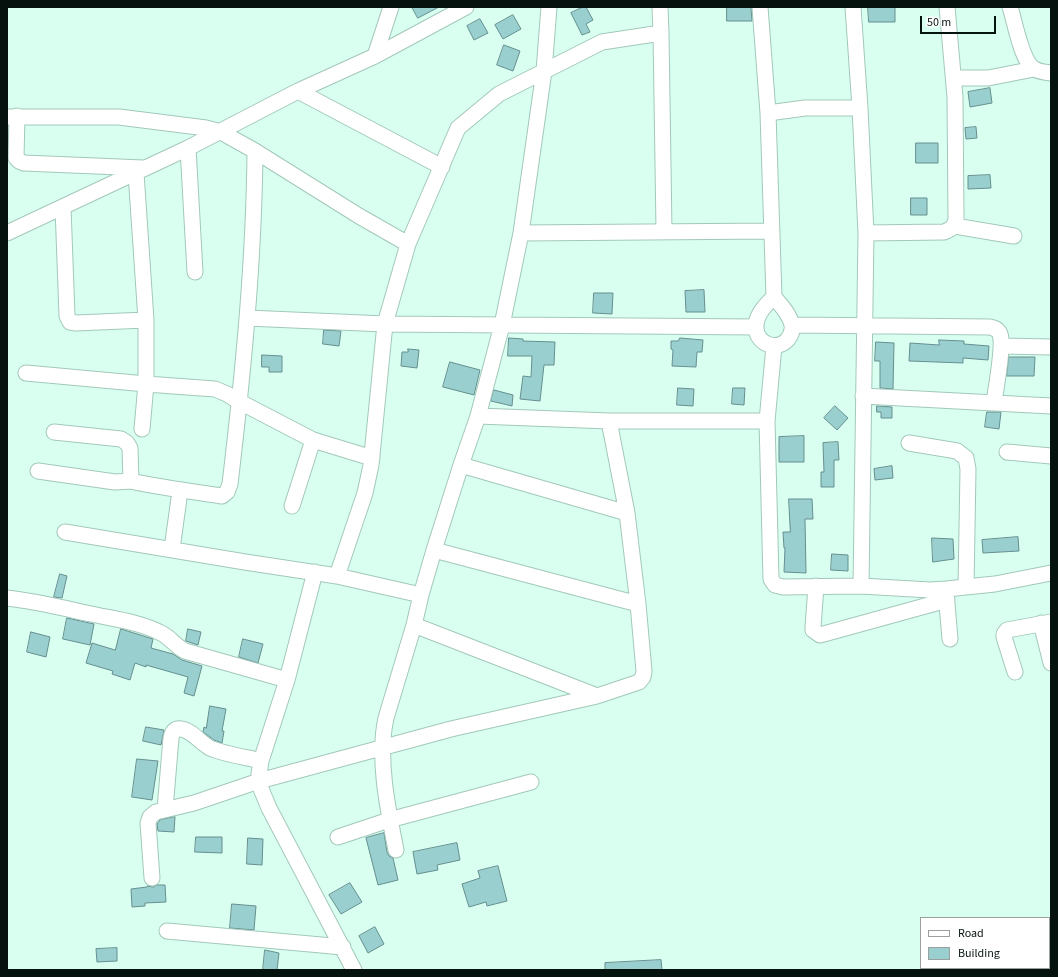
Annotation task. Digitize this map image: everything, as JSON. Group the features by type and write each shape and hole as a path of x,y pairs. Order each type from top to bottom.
{"street":[{"path":"375,56 391,7"},
{"path":"7,233 221,132 237,122 375,56 466,7"},
{"path":"396,850 390,820 382,747 386,718 414,625 434,550 478,416 502,325 520,233 544,71 549,7"},
{"path":"660,7 664,231"},
{"path":"760,7 768,113 774,297 786,313 793,330 789,338 780,345 774,346 768,345 760,340 756,327 759,315 764,306 774,297"},
{"path":"853,7 866,233 861,586"},
{"path":"866,233 944,232 950,230 954,226 956,219 954,78 947,7"},
{"path":"1010,7 1026,60 1034,69 1051,73"},
{"path":"337,576 365,493 372,458 385,324 408,244 458,128 499,94 602,42 661,33"},
{"path":"954,78 988,78 1034,69"},
{"path":"298,92 442,167"},
{"path":"768,113 805,108 860,108"},
{"path":"140,170 20,162 16,158 12,116 119,117 206,128 221,132 256,151 359,216 408,244"},
{"path":"188,148 195,272"},
{"path":"38,471 115,482 131,481 180,491 222,496 227,492 230,484 240,402 255,215 256,151"},
{"path":"140,170 146,320 146,384 142,429"},
{"path":"63,207 67,316 70,322 146,320"},
{"path":"954,226 1014,236"},
{"path":"520,233 772,231"},
{"path":"247,318 385,324 756,327"},
{"path":"792,325 990,327 996,329 1000,334 1001,346 994,402"},
{"path":"774,346 767,421 771,579 775,585 783,587 861,586 930,590 946,595"},
{"path":"1001,346 1051,347"},
{"path":"26,373 215,389 313,440 372,458"},
{"path":"863,396 1051,406"},
{"path":"478,416 609,421 767,421"},
{"path":"152,878 148,823 150,817 156,812 194,803 259,781 322,765 382,747 597,696 639,682 643,677 644,671 638,604 627,513 609,421"},
{"path":"54,432 121,439 130,448 131,481"},
{"path":"292,506 313,440"},
{"path":"909,443 957,451 966,458 968,469 966,587"},
{"path":"1006,452 1051,456"},
{"path":"461,465 627,513"},
{"path":"172,549 180,491"},
{"path":"65,532 315,572 421,596"},
{"path":"434,550 638,604"},
{"path":"315,572 286,680 261,760 259,781 274,818 354,970"},
{"path":"816,586 813,627 814,630 820,635 946,595 966,587 995,584 1051,573"},
{"path":"946,595 950,639"},
{"path":"7,598 27,600 114,618 153,629 164,634 177,647 185,651 286,680"},
{"path":"1015,672 1004,637 1007,630 1046,622 1051,663"},
{"path":"414,625 597,696"},
{"path":"165,809 171,738 172,733 175,730 182,729 187,731 200,742 212,749 261,760"},
{"path":"338,837 390,820 531,782"},
{"path":"167,931 343,947"}],"building":[{"path":"412,7 439,7 418,18"},
{"path":"586,7 593,20 586,24 590,32 582,35 571,13"},
{"path":"727,7 751,7 752,21 727,21"},
{"path":"868,7 895,7 895,22 869,22"},
{"path":"513,15 521,29 503,39 495,25"},
{"path":"480,19 488,33 474,40 467,26"},
{"path":"504,45 520,51 513,71 497,65"},
{"path":"990,88 992,103 970,107 968,92"},
{"path":"976,127 977,138 966,139 965,128"},
{"path":"916,143 938,143 938,163 916,163"},
{"path":"990,175 991,188 968,189 968,176"},
{"path":"911,198 927,198 927,215 911,215"},
{"path":"704,290 705,312 686,312 685,291"},
{"path":"594,293 613,293 612,314 593,313"},
{"path":"324,330 341,331 339,346 323,344"},
{"path":"509,338 523,339 523,341 555,342 554,365 544,365 540,401 520,399 523,376 531,377 532,356 508,356"},
{"path":"680,338 703,340 702,352 697,352 696,367 672,366 673,350 671,349 671,341 678,341"},
{"path":"939,340 964,341 964,344 989,346 988,360 963,358 963,363 909,361 910,343 939,345"},
{"path":"876,342 894,343 893,389 880,388 880,361 875,361"},
{"path":"408,349 419,350 417,368 401,366 402,352 408,352"},
{"path":"262,355 282,356 282,372 269,372 269,367 262,367"},
{"path":"1009,357 1035,357 1034,376 1007,376"},
{"path":"450,362 480,370 474,395 443,387"},
{"path":"678,388 694,389 693,406 677,405"},
{"path":"733,388 745,388 744,405 732,404"},
{"path":"494,390 513,395 512,406 491,401"},
{"path":"835,406 848,418 837,430 824,418"},
{"path":"877,406 892,407 892,418 881,418 881,412 877,412"},
{"path":"987,412 1001,412 999,429 985,427"},
{"path":"804,436 804,462 779,462 779,437"},
{"path":"838,442 839,460 834,460 834,487 821,487 821,472 824,472 823,443"},
{"path":"892,466 893,478 875,480 874,469"},
{"path":"789,499 812,499 813,519 805,519 806,573 784,572 785,548 783,532 790,532"},
{"path":"1018,537 1019,551 983,553 982,540"},
{"path":"932,538 953,539 954,559 933,562"},
{"path":"832,554 848,555 848,571 831,570"},
{"path":"60,574 67,576 62,598 54,597"},
{"path":"67,618 94,624 90,645 63,639"},
{"path":"121,629 153,639 151,648 173,654 182,660 202,666 194,696 184,693 188,677 135,663 130,680 112,674 113,671 86,663 92,643 115,650"},
{"path":"188,629 201,632 198,645 186,641"},
{"path":"31,632 50,637 46,657 27,652"},
{"path":"243,639 263,644 258,663 239,657"},
{"path":"210,706 226,709 222,731 224,731 222,743 214,740 203,732 204,727 206,728"},
{"path":"146,727 164,730 161,745 143,741"},
{"path":"137,759 158,761 152,800 132,797"},
{"path":"175,817 174,832 158,831 157,824 160,820"},
{"path":"384,833 387,852 389,856 393,858 398,880 378,885 366,838"},
{"path":"196,837 222,837 222,853 195,852"},
{"path":"248,838 263,839 262,865 247,864"},
{"path":"457,843 460,860 437,865 438,870 417,874 413,852"},
{"path":"498,866 507,901 487,906 486,902 469,907 462,884 480,878 478,871"},
{"path":"350,883 362,902 341,914 329,895"},
{"path":"157,885 165,885 166,902 145,903 145,906 132,907 131,889 147,886 153,887"},
{"path":"232,904 256,906 254,930 230,928"},
{"path":"375,927 384,944 368,953 359,936"},
{"path":"117,948 117,961 97,962 96,949"},
{"path":"265,950 279,953 277,970 263,970"},
{"path":"661,960 662,970 605,970 605,963"}]}
